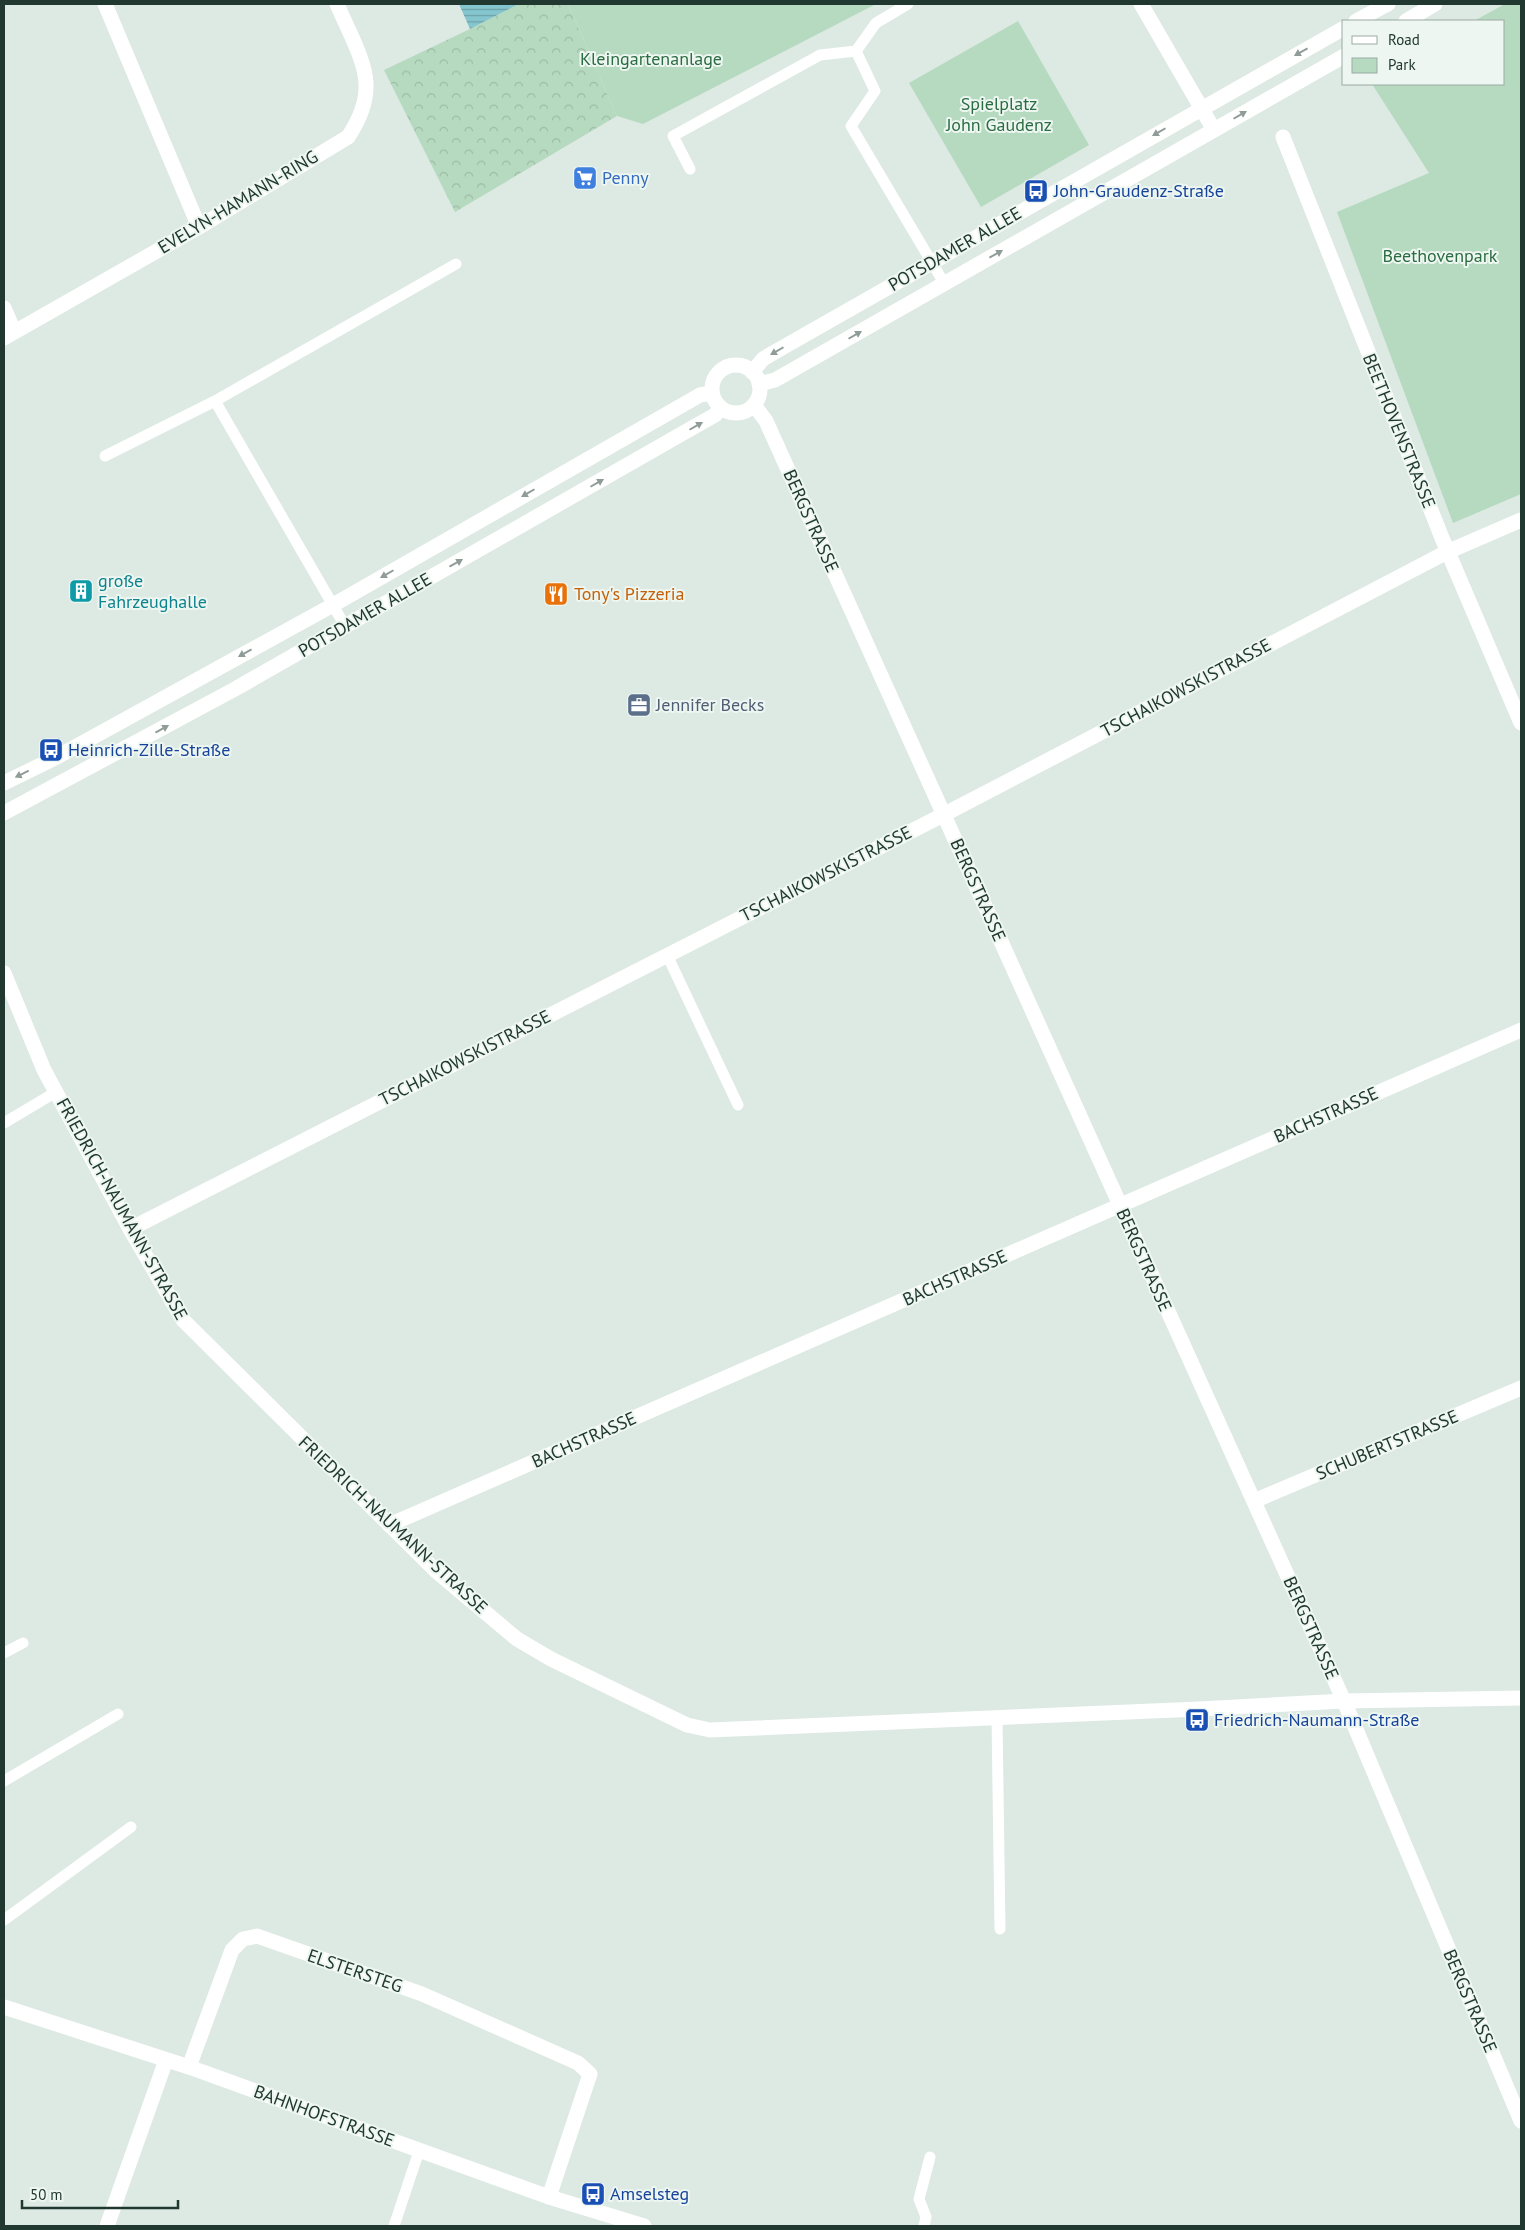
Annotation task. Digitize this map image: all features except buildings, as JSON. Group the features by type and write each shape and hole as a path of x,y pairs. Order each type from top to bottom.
{"street":[{"path":"105,4 200,227"},
{"name":"EVELYN-HAMANN-RING","path":"9,334 200,227 348,137 358,122 367,84 362,65 337,4"},
{"path":"1141,4 1214,130"},
{"path":"1358,20 1388,4"},
{"path":"1408,20 1435,4"},
{"name":"POTSDAMER ALLEE","path":"1342,29 763,359 755,378 775,380 1342,57"},
{"name":"BEETHOVENSTRASSE","path":"1283,137 1447,552 1521,723"},
{"path":"4,308 9,334"},
{"path":"740,366 755,378 759,393 754,405 747,410 738,413 729,412 721,408 714,400 712,393 715,378 726,368 740,366"},
{"name":"POTSDAMER ALLEE","path":"4,783 55,758 333,606 700,395 712,393"},
{"name":"BERGSTRASSE","path":"754,405 766,421 1344,1701 1521,2121"},
{"name":"POTSDAMER ALLEE","path":"4,813 127,748 345,626 715,415 721,408"},
{"name":"TSCHAIKOWSKISTRASSE","path":"130,1229 943,814 1447,552 1521,520"},
{"name":"FRIEDRICH-NAUMANN-STRASSE","path":"4,973 44,1070 130,1229 183,1320 436,1570 517,1639 552,1659 687,1725 710,1730 1344,1701 1521,1698"},
{"name":"BACHSTRASSE","path":"389,1524 1521,1030"},
{"name":"SCHUBERTSTRASSE","path":"1254,1501 1521,1388"},
{"name":"ELSTERSTEG","path":"189,2067 232,1950 243,1939 257,1936 422,1994 578,2063 590,2074 549,2197"},
{"name":"BAHNHOFSTRASSE","path":"4,2007 189,2067 549,2197 644,2226"},
{"path":"107,2226 166,2060"}],"lane":[{"path":"690,169 672,136 820,55 856,51 876,23 908,4"},
{"path":"856,51 874,91 851,126 944,283"},
{"path":"105,456 215,401 456,264"},
{"path":"215,401 345,626"},
{"path":"667,955 738,1105"},
{"path":"4,1123 56,1092"},
{"path":"4,1653 23,1643"},
{"path":"4,1781 118,1714"},
{"path":"997,1718 1000,1929"},
{"path":"4,1920 131,1827"},
{"path":"394,2226 419,2151"},
{"path":"924,2226 926,2217 919,2199 930,2157"}],"green space":[{"path":"519,4 568,4 617,116 455,212 384,70"},
{"name":"Kleingartenanlage","path":"568,4 876,4 643,124 617,116"},
{"name":"Beethovenpark","path":"1505,4 1521,4 1521,494 1453,523 1337,212 1429,173 1373,85 1505,85 1505,20 1476,20"},
{"name":"Spielplatz John Gaudenz","path":"1018,21 1089,145 981,207 909,83"}],"water":[{"path":"459,4 519,4 470,29"}],"place":[{"name":"Penny","path":"585,178"},
{"name":"John-Graudenz-Straße","path":"1036,191"},
{"name":"große Fahrzeughalle","path":"81,591"},
{"name":"Tony's Pizzeria","path":"556,594"},
{"name":"Jennifer Becks","path":"639,705"},
{"name":"Heinrich-Zille-Straße","path":"51,750"},
{"name":"Friedrich-Naumann-Straße","path":"1197,1720"},
{"name":"Amselsteg","path":"593,2194"}]}
